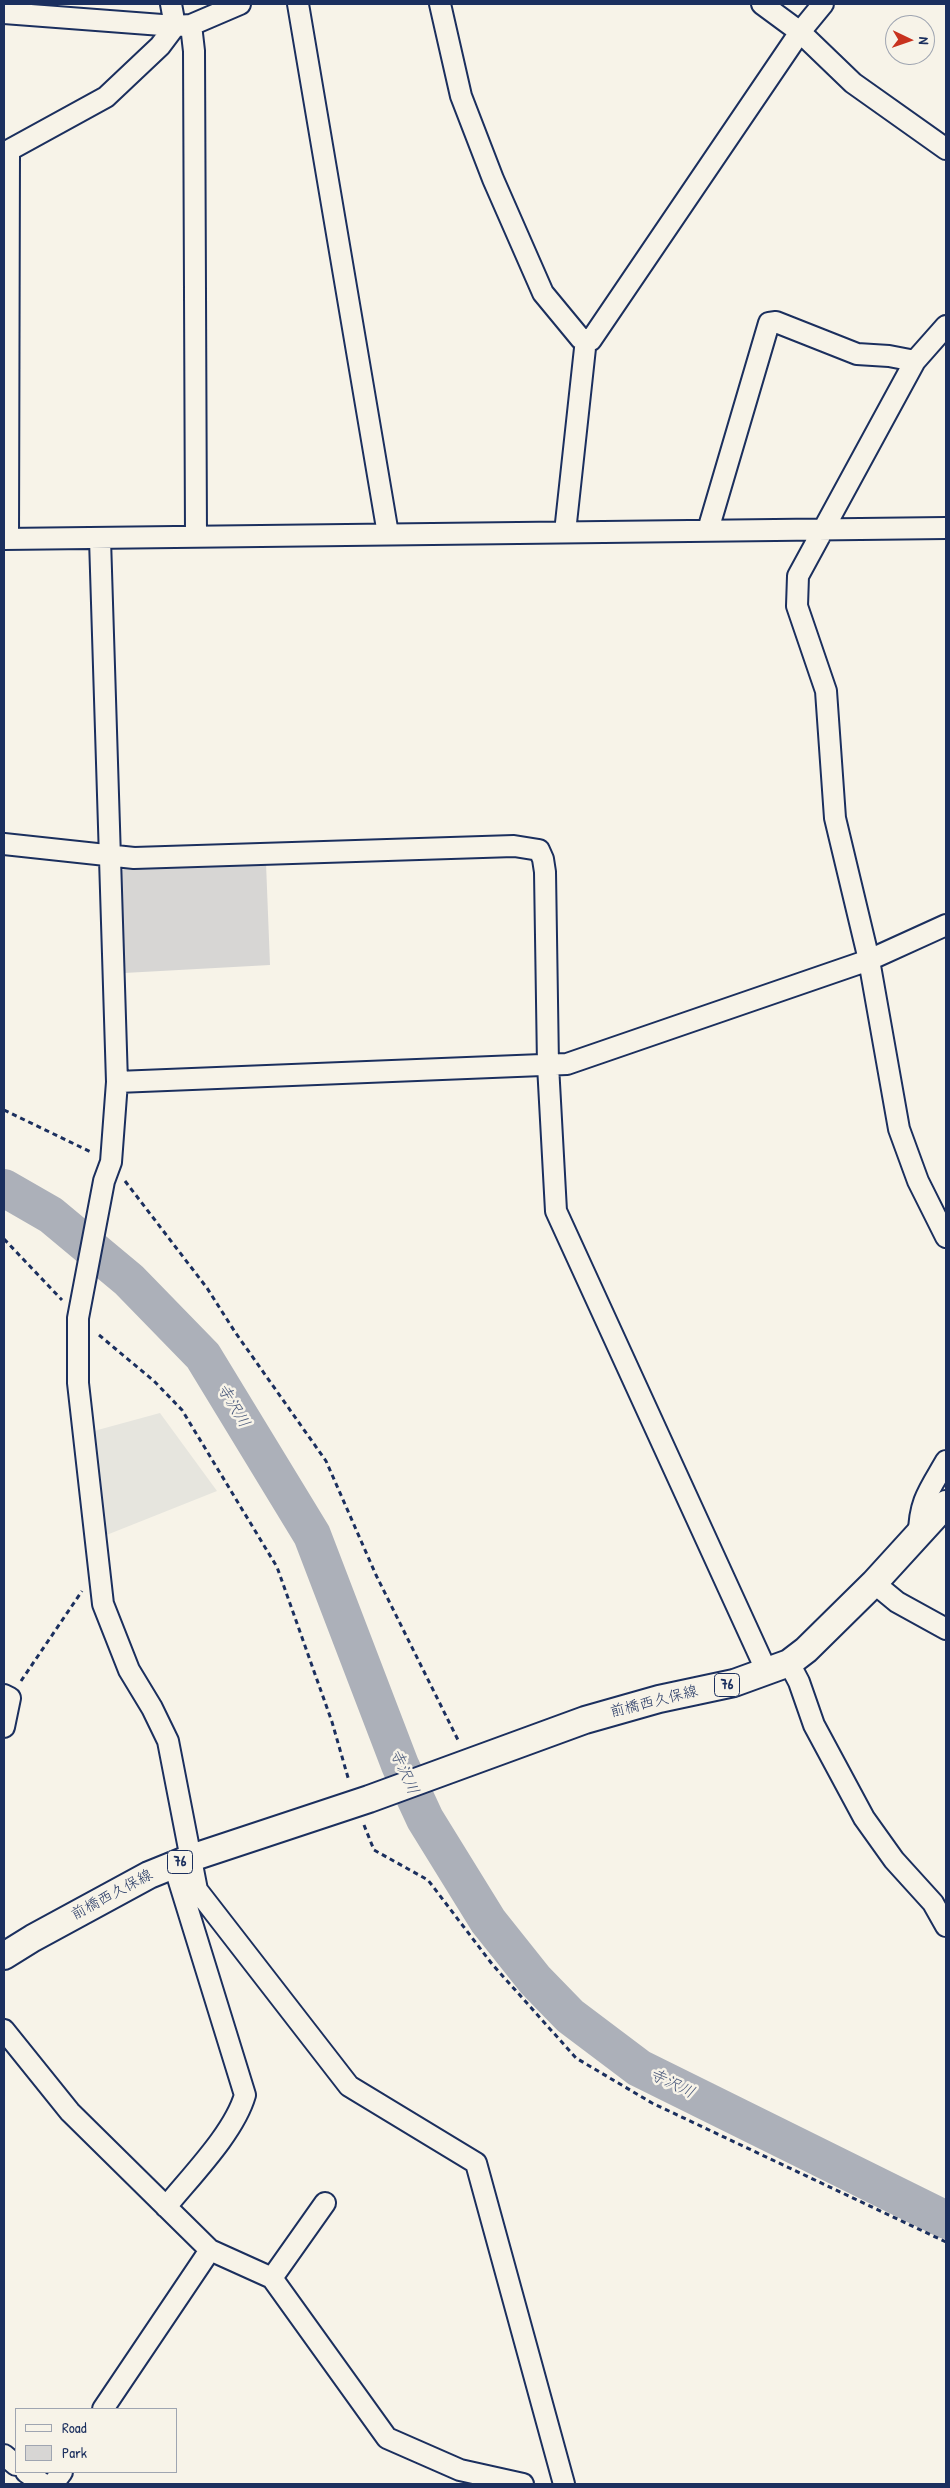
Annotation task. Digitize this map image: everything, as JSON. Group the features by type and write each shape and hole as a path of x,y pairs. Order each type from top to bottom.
{"main road":[{"name":"前橋西久保線","path":"460,1765 585,1720 658,1699 734,1683 778,1668 806,1650 874,1583 946,1504"},
{"name":"76","path":"362,1801 460,1765"},
{"name":"前橋西久保線","path":"4,1956 33,1938 149,1875 182,1861 362,1801"}],"street":[{"path":"171,4 183,26 194,61 196,536"},
{"path":"240,4 183,26 106,96 6,152 6,539 946,528"},
{"path":"298,4 388,534"},
{"path":"440,4 461,96 493,179 543,293 581,338 591,340 800,32 823,4"},
{"path":"762,4 800,32 853,84 946,149"},
{"path":"4,13 183,26"},
{"path":"708,530 769,323 776,322 857,354 915,361"},
{"path":"946,326 915,361 798,576 797,606 826,691 836,818 869,960 904,1144 918,1181 946,1237"},
{"path":"565,532 586,339"},
{"path":"100,539 117,1082 111,1162 104,1181 78,1318 78,1383 98,1579 103,1604 128,1670 152,1708 168,1741 182,1861 245,2095 241,2110 223,2136 166,2207"},
{"path":"4,844 134,858 514,846 533,847 539,850 545,872 548,1065 556,1211 778,1668 799,1682 814,1725 864,1818 894,1860 932,1903 946,1926"},
{"path":"117,1082 567,1064 869,960 946,925"},
{"path":"919,1535 919,1514 924,1500 946,1461"},
{"path":"874,1583 897,1602 946,1629"},
{"path":"4,1727 7,1697"},
{"path":"182,1861 197,1890 349,2086 476,2163 564,2484"},
{"path":"4,2030 70,2112 210,2250 272,2278 387,2438 460,2470 523,2484"},
{"path":"272,2278 325,2203"},
{"path":"104,2408 210,2250"},
{"path":"4,2456 15,2464"},
{"path":"27,2473 43,2484"},
{"path":"53,2484 61,2473"}],"path":[{"path":"4,1110 111,1162 207,1288 234,1332 326,1461 460,1765"},
{"path":"4,1239 78,1318 154,1381 182,1410 277,1567 362,1801 374,1850 428,1880 492,1964 576,2058 652,2103 946,2242"},
{"path":"7,1697 78,1594 98,1579"}],"shaded area":[{"path":"160,1413 217,1491 104,1536 94,1431"}],"green space":[{"path":"266,863 270,965 124,973 118,883 119,874 122,870 130,866"}],"waterway":[{"name":"寺沢川","path":"4,1188 51,1215 129,1280 203,1356 312,1535 400,1765 425,1819 488,1921 535,1980 570,2016 639,2068 946,2220"}]}
